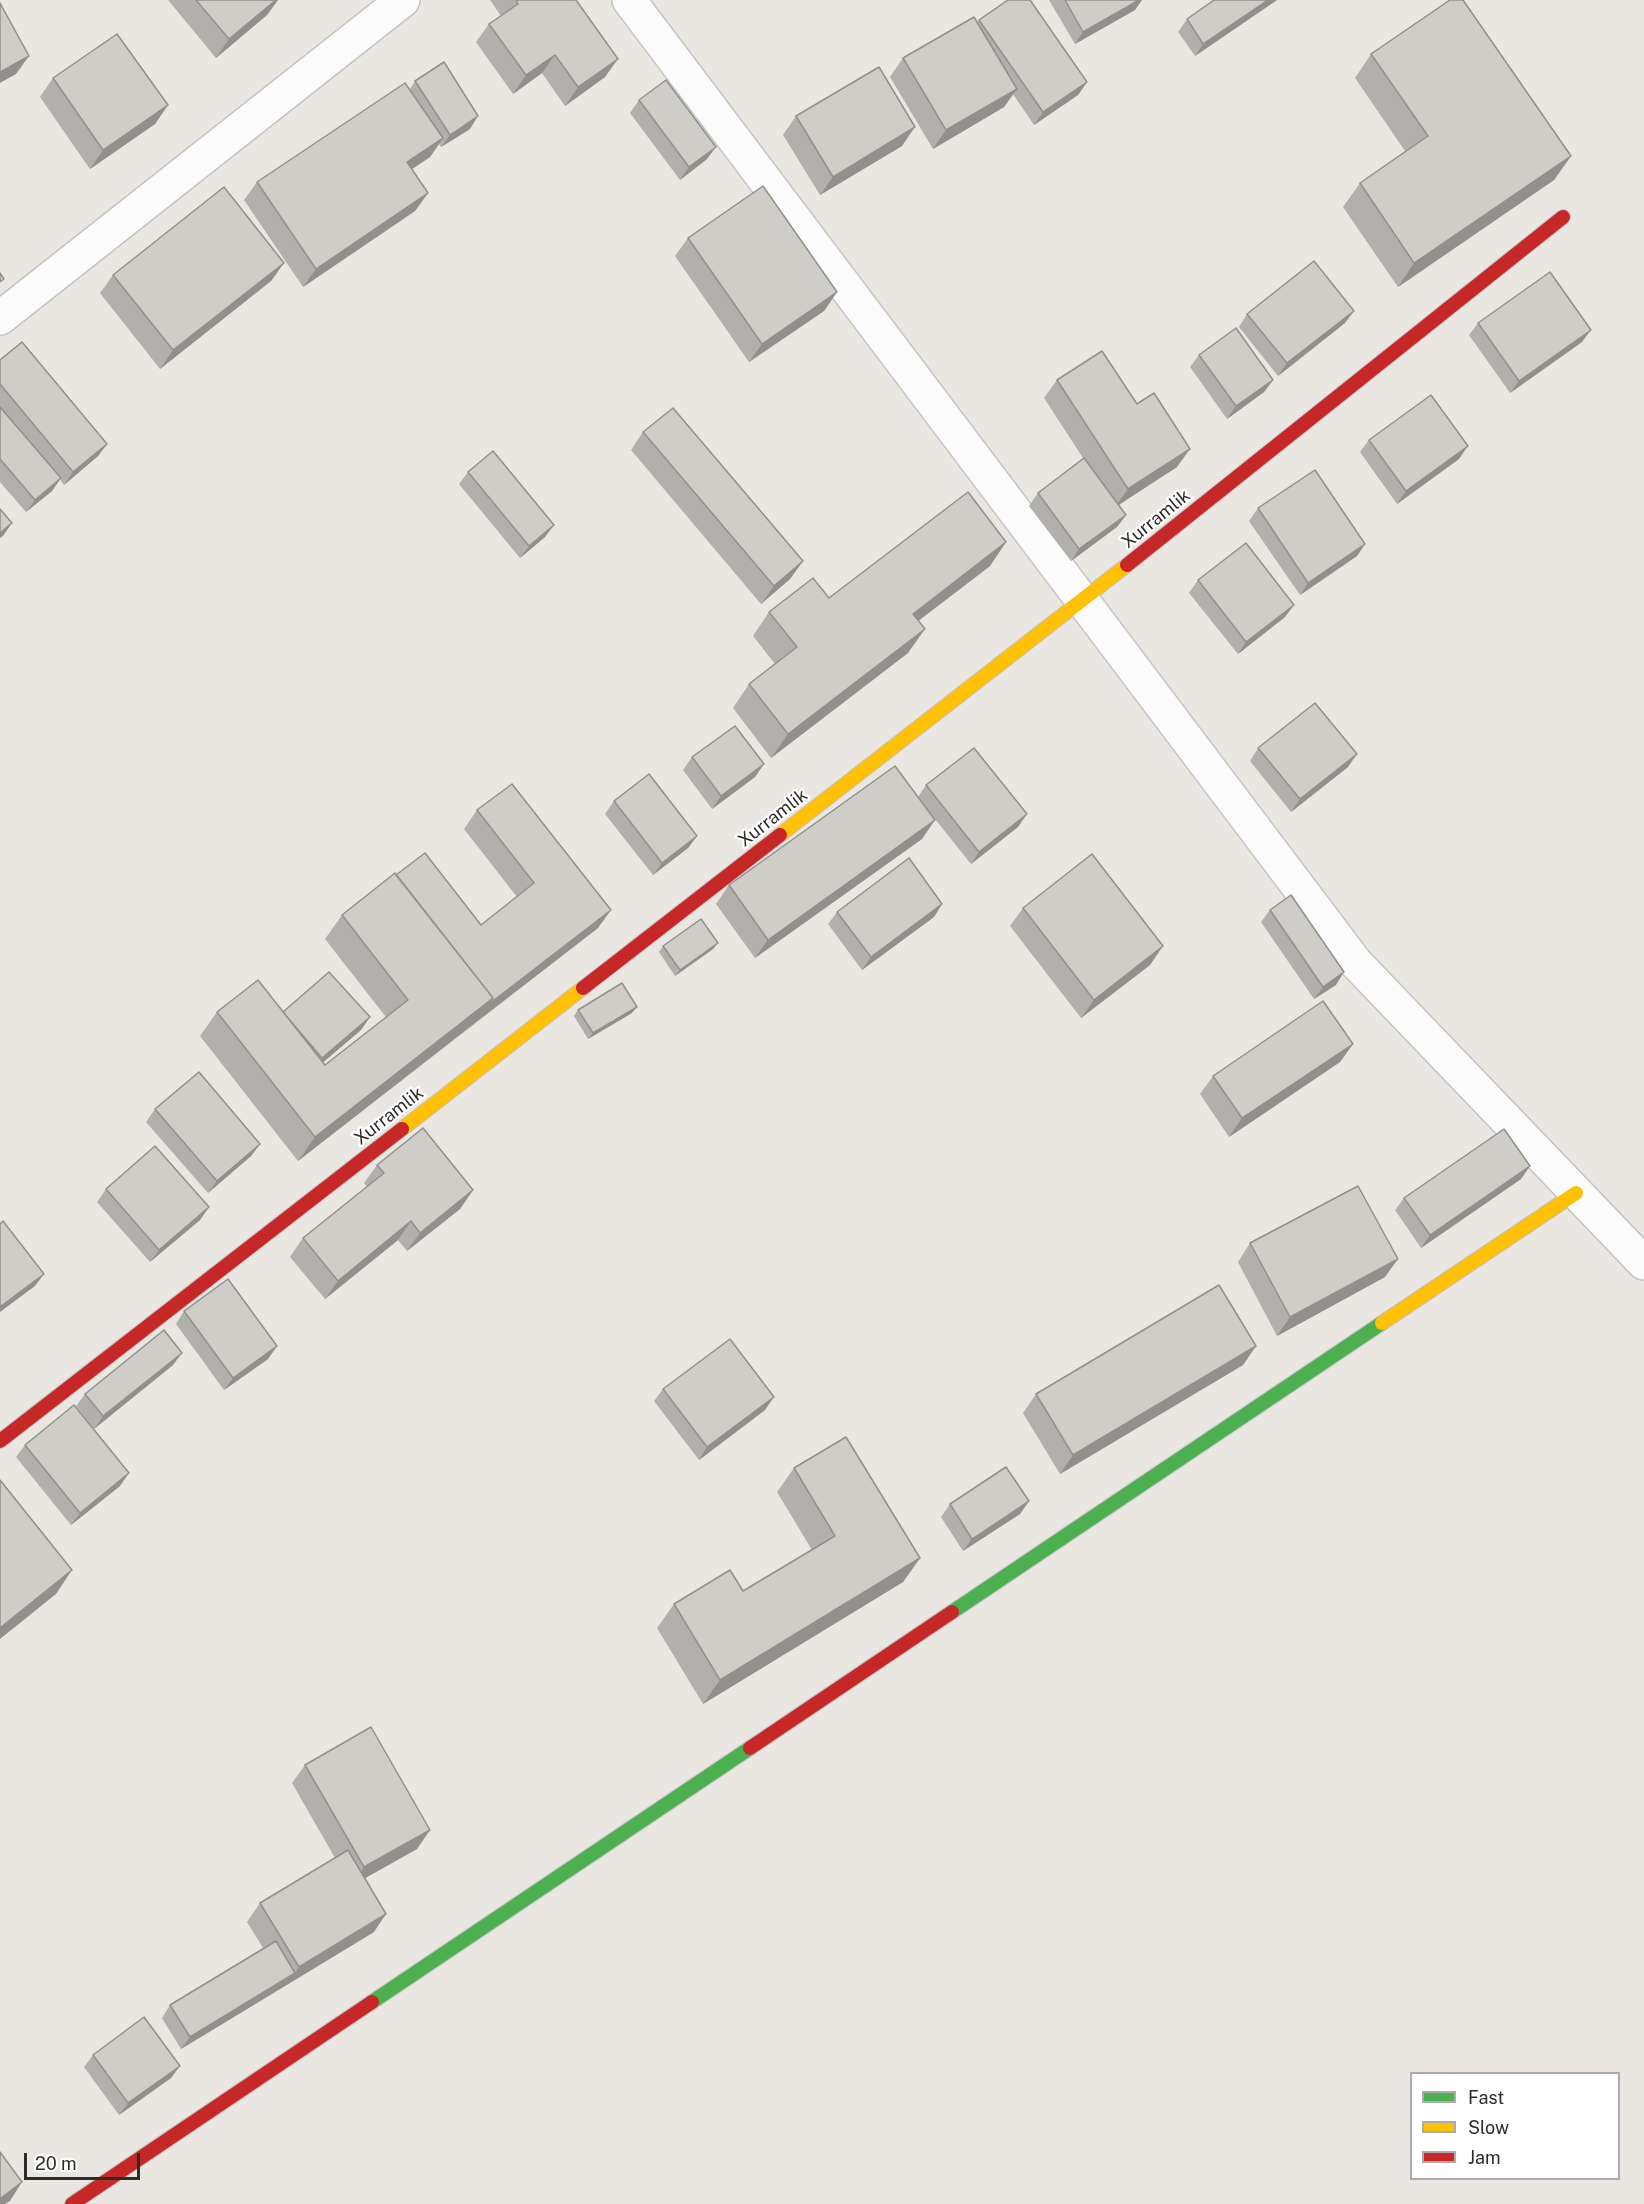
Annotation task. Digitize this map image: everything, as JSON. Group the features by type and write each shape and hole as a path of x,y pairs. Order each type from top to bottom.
{"street":[{"path":"0,318 403,0"},
{"path":"629,0 1356,963 1644,1263"},
{"name":"Xurramlik","path":"0,1441 1082,601 1563,217"},
{"path":"72,2204 1576,1193"}],"building":[{"path":"196,0 276,0 229,39"},
{"path":"516,0 576,0 618,59 578,87 555,55 526,75 489,24 518,4"},
{"path":"1008,0 1030,0 1087,82 1043,112 979,20"},
{"path":"1065,0 1139,0 1083,32"},
{"path":"1214,0 1268,0 1203,44 1187,19"},
{"path":"1450,0 1463,0 1571,156 1414,263 1360,183 1428,136 1371,54"},
{"path":"0,3 29,56 0,72"},
{"path":"974,17 1017,89 946,130 903,58"},
{"path":"117,34 168,105 103,150 53,78"},
{"path":"444,62 478,116 450,135 415,81"},
{"path":"879,67 915,127 833,177 796,116"},
{"path":"666,80 716,147 689,167 639,100"},
{"path":"405,83 443,138 407,162 428,193 316,269 257,182"},
{"path":"763,186 837,292 762,344 688,238"},
{"path":"224,187 284,263 173,350 113,275"},
{"path":"1314,261 1354,311 1287,363 1247,314"},
{"path":"1550,272 1591,330 1519,381 1478,323"},
{"path":"1236,328 1273,380 1236,406 1199,355"},
{"path":"22,342 107,444 73,472 0,384 0,360"},
{"path":"1102,351 1137,404 1154,393 1190,449 1128,489 1057,380"},
{"path":"1431,395 1468,446 1406,491 1369,440"},
{"path":"0,407 61,478 35,500 0,459"},
{"path":"673,408 803,561 774,586 643,432"},
{"path":"493,451 554,525 529,546 468,472"},
{"path":"1084,458 1126,515 1079,549 1038,493"},
{"path":"1315,470 1365,544 1308,583 1258,508"},
{"path":"968,492 1006,542 913,614 925,629 788,734 749,684 797,647 769,612 813,578 829,598"},
{"path":"0,509 12,523 0,533"},
{"path":"1246,543 1294,605 1246,642 1198,580"},
{"path":"1315,703 1357,754 1300,799 1258,748"},
{"path":"735,726 764,764 721,796 692,757"},
{"path":"974,748 1027,814 979,852 926,785"},
{"path":"895,766 935,820 768,940 729,885"},
{"path":"649,774 697,836 662,863 614,801"},
{"path":"512,784 611,910 489,1004 493,998 396,875 425,853 481,925 534,883 477,810"},
{"path":"1092,854 1163,946 1094,1000 1023,908"},
{"path":"909,858 942,904 871,957 837,912"},
{"path":"395,873 493,998 315,1137 217,1012 258,980 325,1065 408,1000 342,915"},
{"path":"1291,895 1344,972 1323,987 1270,910"},
{"path":"701,919 718,943 680,970 663,946"},
{"path":"329,972 370,1017 322,1058 283,1012"},
{"path":"622,983 637,1007 593,1033 578,1010"},
{"path":"1323,1001 1353,1044 1242,1118 1213,1076"},
{"path":"199,1072 260,1144 217,1181 155,1109"},
{"path":"423,1128 473,1190 420,1233 411,1221 338,1281 303,1238 384,1173 377,1165"},
{"path":"1504,1129 1530,1166 1430,1235 1404,1198"},
{"path":"155,1146 209,1207 159,1250 106,1189"},
{"path":"1358,1186 1398,1259 1290,1317 1250,1243"},
{"path":"3,1221 44,1274 0,1307 0,1224"},
{"path":"228,1279 277,1346 233,1378 184,1311"},
{"path":"1219,1285 1256,1346 1073,1455 1036,1394"},
{"path":"164,1330 182,1353 103,1416 85,1394"},
{"path":"730,1339 774,1397 707,1447 663,1389"},
{"path":"74,1405 129,1473 80,1513 25,1445"},
{"path":"846,1437 920,1558 720,1680 674,1604 730,1570 743,1591 835,1536 794,1468"},
{"path":"1006,1467 1029,1501 972,1539 950,1504"},
{"path":"0,1480 72,1570 0,1628"},
{"path":"371,1727 430,1830 364,1867 305,1765"},
{"path":"348,1850 386,1914 299,1967 260,1903"},
{"path":"276,1941 295,1973 190,2037 170,2005"},
{"path":"144,2017 180,2066 128,2103 93,2055"},
{"path":"0,2152 22,2182 0,2199"}],"traffic: fast":[{"path":"952,1612 1382,1323"},
{"path":"372,2002 750,1748"}],"traffic: slow":[{"path":"780,835 1127,565"},
{"path":"402,1129 583,988"},
{"path":"1382,1323 1576,1193"}],"traffic: jam":[{"path":"1127,565 1563,217"},
{"path":"583,988 780,835"},
{"path":"0,1441 402,1129"},
{"path":"750,1748 952,1612"},
{"path":"72,2204 372,2002"}]}
